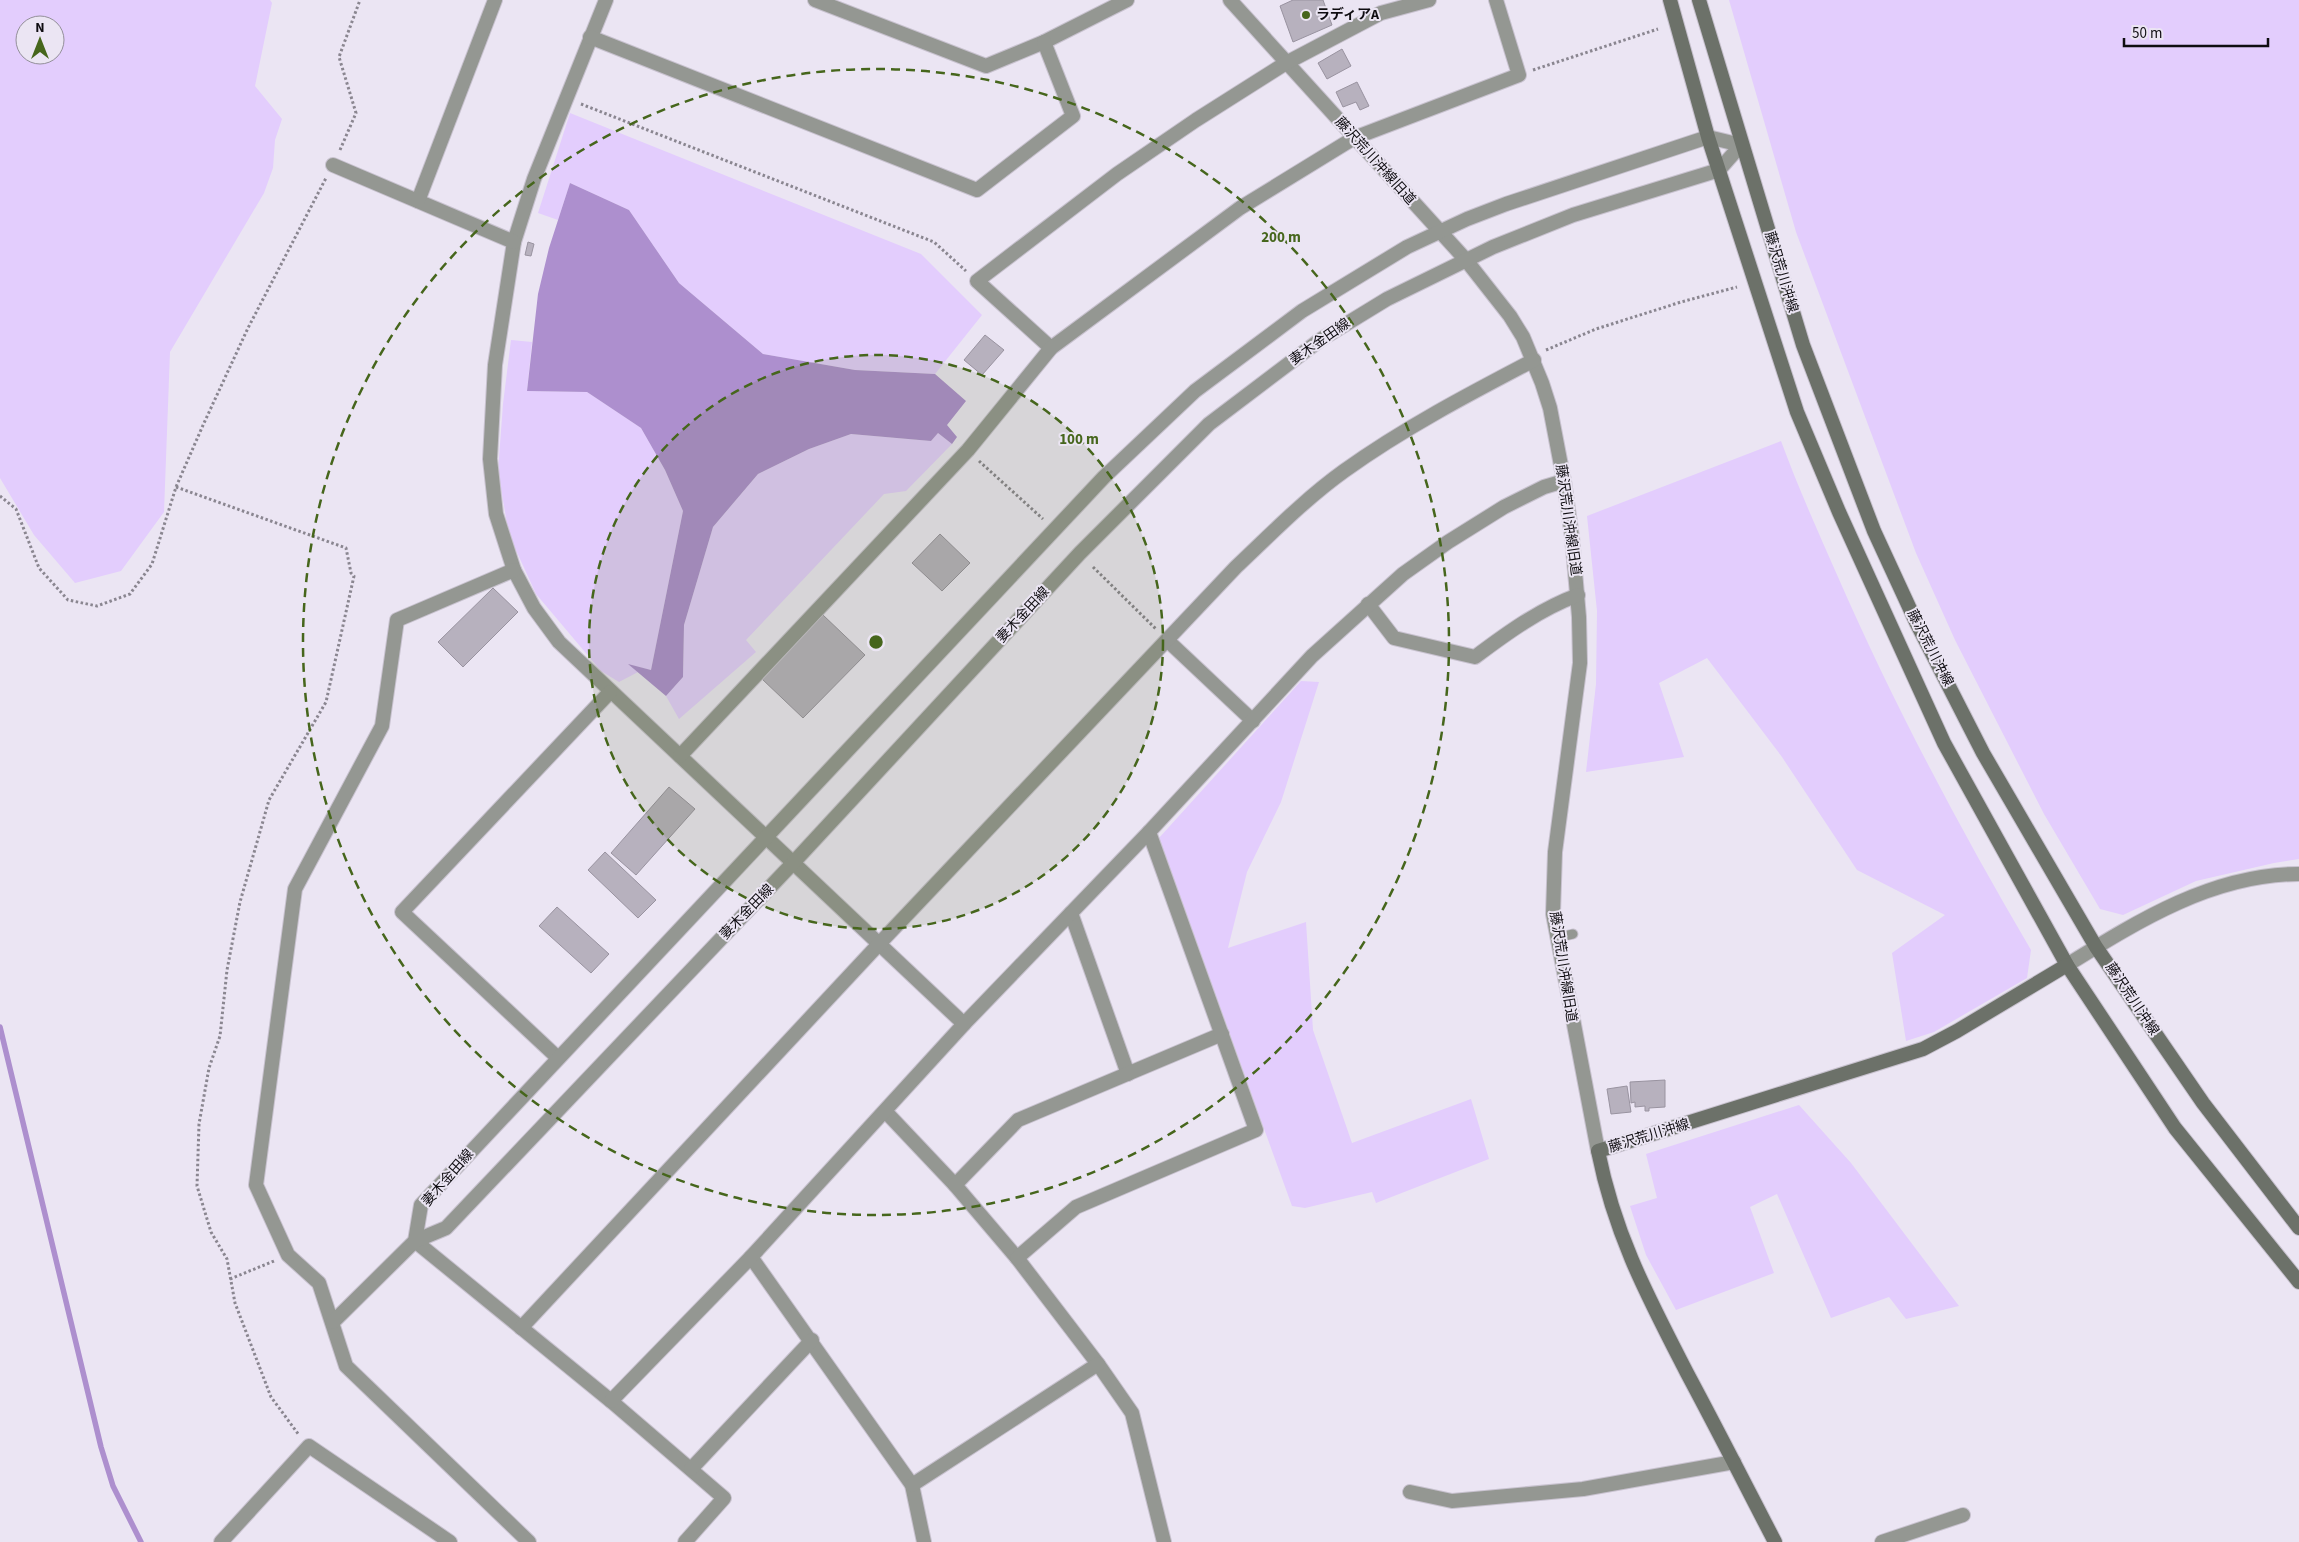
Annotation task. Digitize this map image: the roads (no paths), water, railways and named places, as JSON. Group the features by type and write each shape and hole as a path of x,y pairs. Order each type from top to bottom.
{"main road":[{"name":"藤沢荒川沖線","path":"1670,0 1708,137 1798,412 1839,512 1944,743 2067,965 2175,1128 2299,1282"},
{"name":"藤沢荒川沖線","path":"1700,0 1803,345 1874,531 1916,622 1983,753 2096,947 2203,1103 2299,1228"},
{"name":"藤沢荒川沖線","path":"1775,1542 1640,1282 1620,1234 1605,1188 1598,1151 1923,1049 1957,1032 2067,965"}],"street":[{"path":"418,201 495,0"},
{"path":"606,0 534,179 514,242 495,365 490,459 496,514 514,570 534,608 559,642 964,1024"},
{"path":"816,0 986,66 1044,42 1127,0"},
{"name":"藤沢荒川沖線旧道","path":"1230,0 1354,138 1441,231 1510,316 1538,356 1564,481 1578,595 1580,663 1555,852 1553,914 1556,938 1598,1151"},
{"path":"1051,348 977,281 1117,174 1196,120 1286,63 1379,6 1429,0"},
{"path":"680,756 968,450 1051,348 1240,208 1354,138 1519,75 1496,0"},
{"path":"590,37 977,190 1073,116 1044,42"},
{"path":"1708,137 1742,145 1719,170"},
{"name":"妻木金田線","path":"415,1241 421,1205 1104,477 1195,391 1302,311 1375,265 1441,231 1467,219 1550,188 1708,137"},
{"path":"333,165 514,242"},
{"name":"妻木金田線","path":"333,1322 415,1241 446,1228 793,862 1080,553 1209,424 1320,340 1387,299 1466,260 1573,215 1719,170"},
{"path":"521,1328 879,944 1236,567 1294,511 1343,472 1431,414 1538,356"},
{"path":"611,1402 751,1257 964,1024 1149,832 1312,656 1368,604 1404,574 1448,542 1504,507 1544,487 1564,481"},
{"path":"514,570 397,620 382,726 295,889 256,1185 288,1255 319,1283 346,1366 529,1542"},
{"path":"1368,604 1394,638 1474,657 1521,623 1562,601 1578,595"},
{"path":"1167,640 1253,721"},
{"path":"558,1058 402,912 610,692"},
{"path":"1017,1258 1076,1207 1256,1130 1149,832"},
{"path":"2067,965 2157,912 2211,890 2263,876 2299,874"},
{"path":"1071,913 1128,1074"},
{"path":"955,1185 1018,1120 1222,1034"},
{"path":"884,1111 955,1185 1017,1258 1098,1364 1132,1413 1164,1542"},
{"path":"415,1241 611,1402 724,1498 685,1542"},
{"path":"751,1257 812,1340 912,1485 924,1542"},
{"path":"691,1469 812,1340"},
{"path":"912,1485 1098,1364"},
{"path":"221,1542 308,1446 450,1542"},
{"path":"1410,1492 1452,1501 1480,1499 1583,1489 1734,1462"},
{"path":"1882,1542 1963,1515"}],"lane":[{"path":"1556,938 1573,934"}],"waterway":[{"path":"0,1027 101,1447 113,1486 141,1542"}],"place":[{"name":"ラディアA","path":"1306,15"}]}
